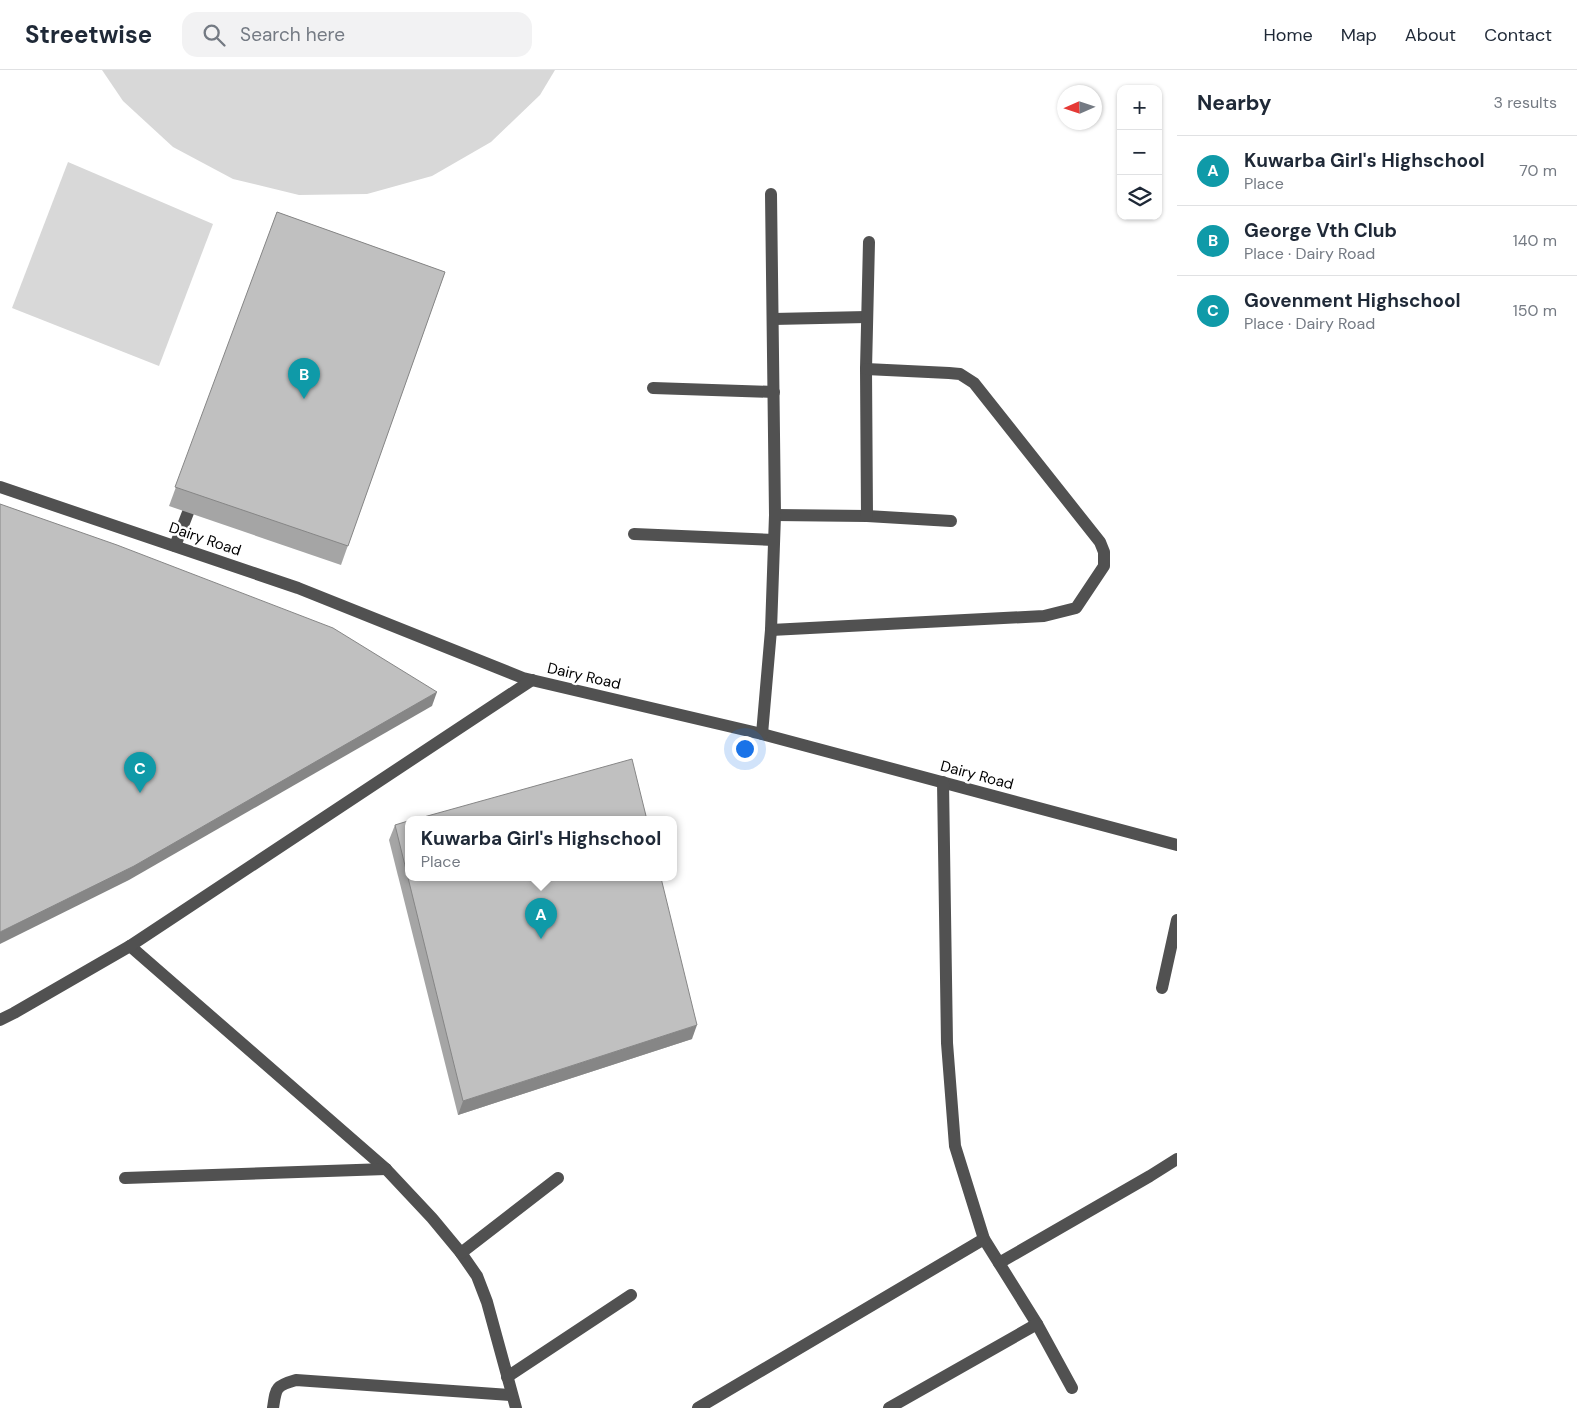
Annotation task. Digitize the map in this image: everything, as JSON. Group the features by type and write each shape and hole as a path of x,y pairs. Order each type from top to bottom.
{"street":[{"path":"762,734 771,630 775,515 771,194"},
{"path":"867,516 866,369 869,242"},
{"path":"773,319 867,317"},
{"path":"771,630 1044,616 1076,608 1104,566 1104,552 1100,542 974,384 960,374 866,369"},
{"path":"654,388 774,392"},
{"path":"175,546 200,481"},
{"name":"Dairy Road","path":"0,487 298,588 523,678 762,734 1177,845"},
{"path":"775,515 867,516 951,521"},
{"path":"634,534 774,540"},
{"path":"0,1020 130,946 532,680"},
{"path":"943,782 948,1043 955,1146 984,1239 1037,1324 1072,1388"},
{"path":"1162,988 1177,920"},
{"path":"130,946 386,1169 461,1252 477,1276 488,1302 511,1395 516,1408"},
{"path":"999,1264 1177,1159"},
{"path":"125,1178 386,1169"},
{"path":"461,1252 558,1178"},
{"path":"698,1408 984,1239"},
{"path":"507,1377 631,1295"},
{"path":"889,1408 1037,1324"},
{"path":"273,1408 276,1390 283,1384 296,1380 511,1395"}],"shaded area":[{"path":"102,70 555,70 540,95 491,142 432,176 367,194 299,195 233,179 173,147 123,101"},
{"path":"68,162 213,224 159,366 12,308"}],"building":[{"path":"277,212 445,272 348,546 175,487"},
{"path":"0,504 117,545 333,628 437,692 134,866 0,932"},
{"path":"632,759 646,816 427,816"},
{"path":"405,822 405,866 395,825"},
{"path":"409,881 662,881 697,1025 463,1101"}],"place":[{"name":"George Vth Club","path":"304,399"},
{"name":"Govenment Highschool","path":"140,793"},
{"name":"Kuwarba Girl's Highschool","path":"541,939"}]}
